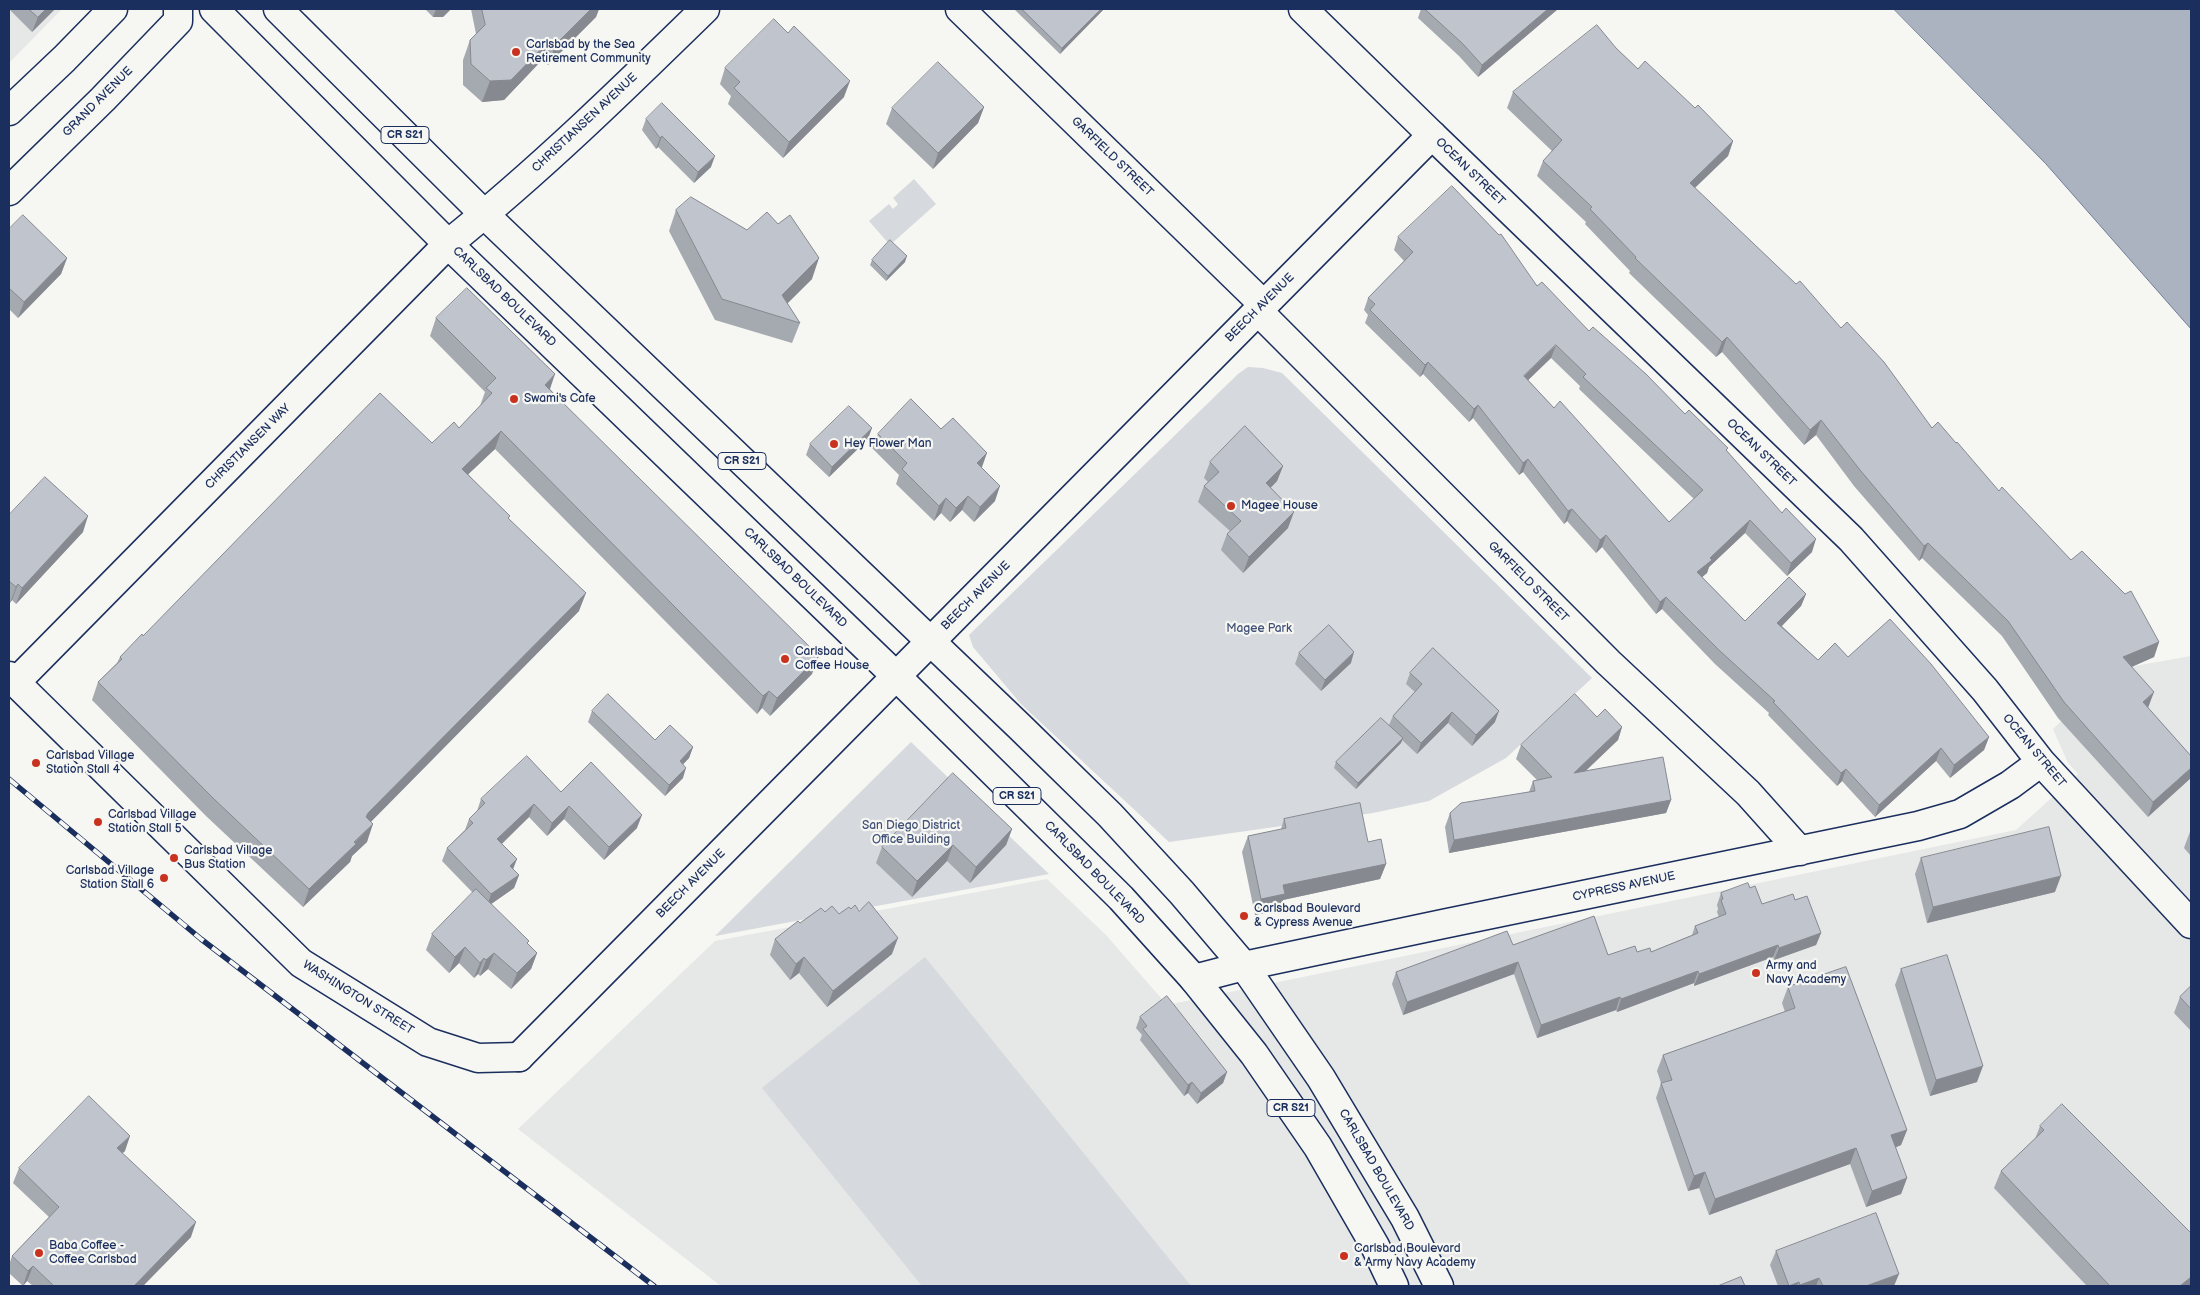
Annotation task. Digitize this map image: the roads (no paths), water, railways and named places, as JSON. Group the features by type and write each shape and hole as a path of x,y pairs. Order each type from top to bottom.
{"street":[{"path":"9,111 64,59 112,9"},
{"name":"GRAND AVENUE","path":"9,192 178,21 178,9"},
{"name":"CARLSBAD BOULEVARD","path":"214,9 448,244 896,676 1121,898 1194,979 1254,1054 1318,1147 1375,1246 1394,1286"},
{"name":"CARLSBAD BOULEVARD","path":"278,9 485,215 1019,726 1110,816 1182,893 1244,966 1326,1086 1405,1218 1439,1286"},
{"name":"CHRISTIANSEN AVENUE","path":"485,215 580,130 705,9"},
{"name":"GARFIELD STREET","path":"960,9 1261,308 1601,655 1748,793 1800,852"},
{"name":"OCEAN STREET","path":"1303,9 1851,539 1985,690 2040,762 2191,924"},
{"name":"BEECH AVENUE","path":"519,1057 1432,135"},
{"name":"CHRISTIANSEN WAY","path":"12,680 448,244 485,215"},
{"name":"WASHINGTON STREET","path":"12,680 301,963 428,1042 478,1058 519,1057"},
{"name":"CYPRESS AVENUE","path":"1194,979 1244,966 1918,826 1960,814 2010,785 2040,762"}],"railway":[{"path":"9,779 201,939 654,1286"}],"place":[{"name":"Carlsbad by the Sea Retirement Community","path":"516,52"},
{"name":"Swami's Cafe","path":"514,399"},
{"name":"Hey Flower Man","path":"834,444"},
{"name":"Magee House","path":"1231,506"},
{"name":"Carlsbad Coffee House","path":"785,659"},
{"name":"Carlsbad Village Station Stall 4","path":"36,763"},
{"name":"Carlsbad Village Station Stall 5","path":"98,822"},
{"name":"Carlsbad Village Bus Station","path":"174,858"},
{"name":"Carlsbad Village Station Stall 6","path":"164,878"},
{"name":"Carlsbad Boulevard & Cypress Avenue","path":"1244,916"},
{"name":"Army and Navy Academy","path":"1756,973"},
{"name":"Baba Coffee - Coffee Carlsbad","path":"39,1253"},
{"name":"Carlsbad Boulevard & Army Navy Academy","path":"1344,1256"}],"park label":[{"name":"Magee Park","path":"1259,629"},
{"name":"San Diego District Office Building","path":"911,833"}]}
